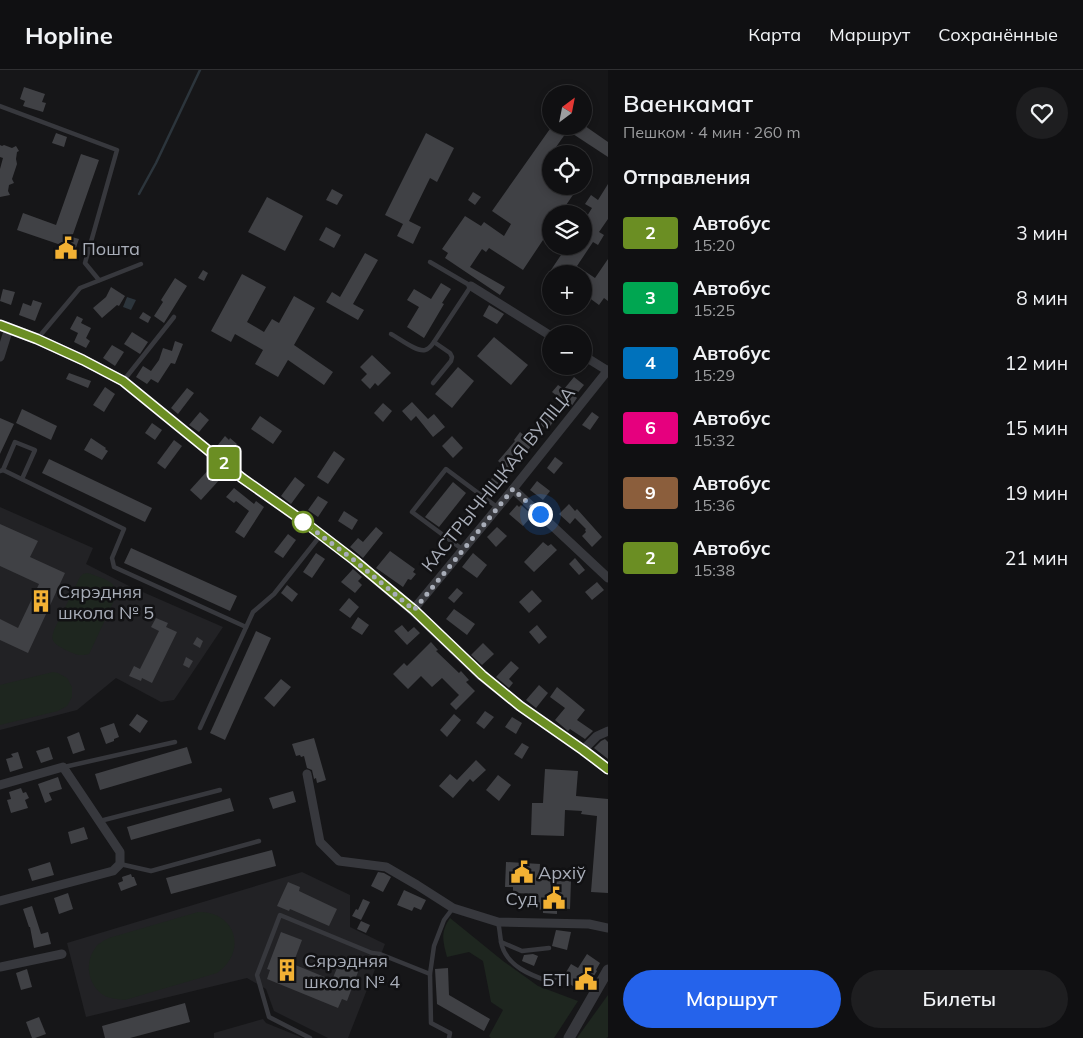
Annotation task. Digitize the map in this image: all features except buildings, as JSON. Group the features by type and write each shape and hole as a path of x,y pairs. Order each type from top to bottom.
{"street":[{"path":"471,286 542,330"},
{"path":"0,357 5,327 83,360 123,381 256,482 414,610 482,675 520,706 608,769"},
{"path":"592,361 608,370"},
{"name":"КАСТРЫЧНІЦКАЯ ВУЛІЦА","path":"414,610 608,370"},
{"path":"513,489 608,578"},
{"path":"583,750 597,736 608,730"},
{"path":"0,785 62,767 120,852 120,864 113,871 0,902"},
{"path":"307,774 320,842 339,861 386,867 453,908 498,922 589,924 608,928"},
{"path":"0,966 62,954"},
{"path":"569,1038 608,970"}],"lane":[{"path":"0,106 117,150 85,263 99,280"},
{"path":"391,334 415,348 427,349 434,342 471,286 430,262"},
{"path":"37,339 80,288 141,264"},
{"path":"123,381 174,318"},
{"path":"433,383 451,361 452,357 450,353 434,342"},
{"path":"22,479 35,450 15,442 2,470 124,529 112,558 114,567 246,627"},
{"path":"462,550 412,512 446,469 497,507"},
{"path":"200,728 253,612 274,594 320,535"},
{"path":"62,767 174,742"},
{"path":"100,821 220,790"},
{"path":"120,864 151,871 259,841"},
{"path":"449,1038 450,1034 431,1023 430,974 434,946 444,920 453,908"},
{"path":"310,1038 269,1017 257,975 280,915 372,953 380,954 430,974"},
{"path":"498,922 502,948 510,960 522,970 548,982 561,975"},
{"path":"501,942 522,951 549,948"}],"shaded area":[{"path":"127,297 136,300 131,310 123,307"},
{"path":"0,507 93,548 86,564 129,586 223,627 174,700 161,702 116,678 77,710 0,730"},
{"path":"87,573 111,583 116,589 117,594 89,654 80,655 55,644 52,636 80,577"},
{"path":"53,672 67,678 72,687 72,697 67,706 58,711 0,725 0,685"},
{"path":"302,872 350,895 350,927 385,944 348,1038 328,1038 274,1011 266,989 247,978 86,1017 67,943"},
{"path":"198,912 211,913 221,918 229,925 233,934 235,944 232,954 227,964 217,973 125,1000 107,997 95,987 90,975 89,962 94,950 100,943 109,938"},
{"path":"450,918 503,961 538,986 578,1001 554,1038 491,1038 489,1036 503,1010 491,1002 483,961 469,952 447,957 443,937"},
{"path":"608,995 608,1037 577,1038"},
{"path":"263,1019 266,1023 303,1038 214,1038 214,1033"}],"waterway":[{"path":"139,194 156,163 200,70"}],"bus line":[{"name":"2","path":"0,325 37,339 123,381 242,478 354,560 414,610 482,675 520,706 608,769"}],"place":[{"name":"Пошта","path":"66,248"},
{"name":"Сярэдняя школа № 5","path":"41,601"},
{"name":"Архіў","path":"522,872"},
{"name":"Суд","path":"554,898"},
{"name":"Сярэдняя школа № 4","path":"287,970"},
{"name":"БТІ","path":"586,979"}],"route":[{"path":"303,522 354,560 414,610 513,489 540,514"}]}
